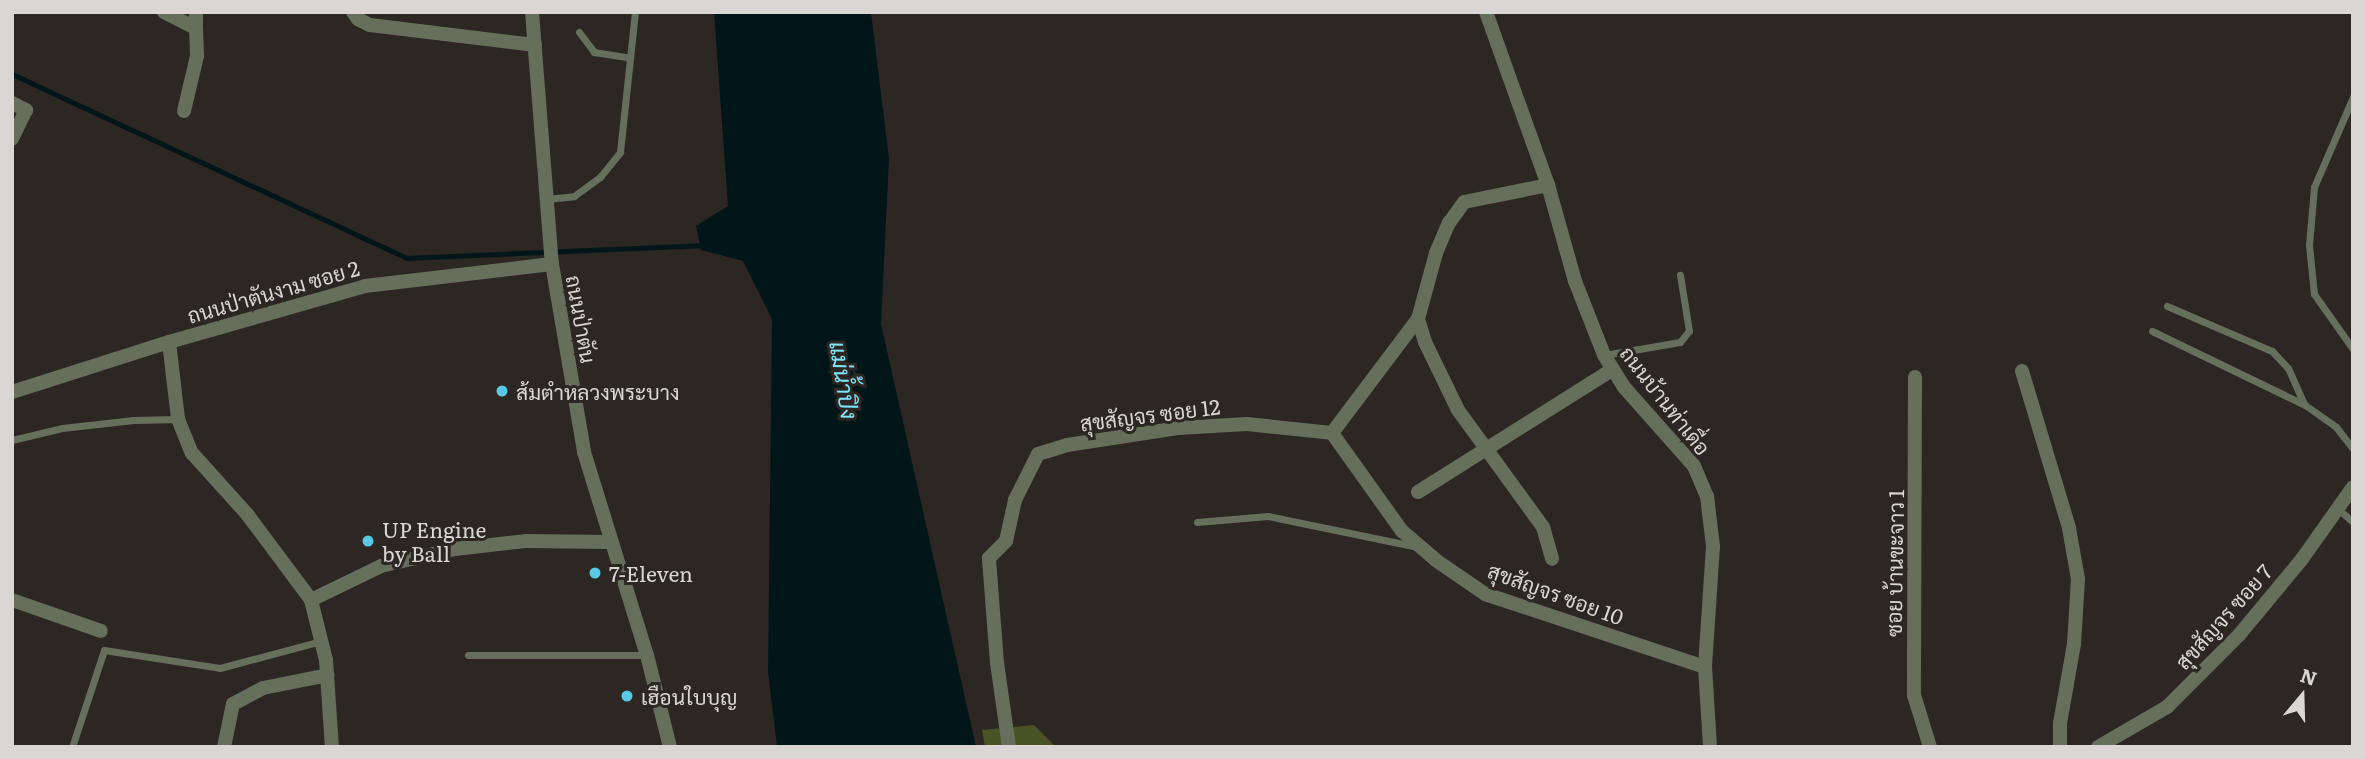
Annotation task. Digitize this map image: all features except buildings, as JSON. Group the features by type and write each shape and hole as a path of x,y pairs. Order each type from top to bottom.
{"street":[{"path":"164,12 196,28"},
{"path":"184,111 197,56 196,12"},
{"path":"353,12 358,19 370,24 535,46"},
{"name":"ถนนป่าตัน","path":"533,12 552,264 584,452 647,655 670,747"},
{"name":"ถนนบ้านท่าเดื่อ","path":"1486,12 1549,185 1575,281 1604,355 1612,370 1694,467 1707,496 1713,546 1705,667 1710,747"},
{"path":"12,103 26,110 12,139"},
{"path":"1332,433 1418,319 1436,253 1449,223 1464,202 1549,185"},
{"name":"ถนนป่าตันงาม ซอย 2","path":"12,392 169,342 365,286 552,264"},
{"path":"1418,319 1425,342 1458,410 1543,527 1552,559"},
{"path":"169,342 178,419 192,453 247,514 311,600 323,640 332,747"},
{"path":"1418,492 1485,447 1612,370"},
{"path":"2022,372 2069,528 2078,579 2074,644 2060,723 2060,747"},
{"name":"ซอย บ้านขะจาว 1","path":"1915,377 1914,695 1930,747"},
{"name":"สุขสัญจร ซอย 12","path":"1009,747 997,663 989,558 1006,541 1015,500 1038,454 1067,444 1178,428 1247,424 1332,433"},
{"name":"สุขสัญจร ซอย 10","path":"1332,433 1402,531 1485,594 1705,667"},
{"name":"สุขสัญจร ซอย 7","path":"2098,747 2167,707 2239,635 2302,559 2353,487"},
{"path":"311,600 381,566 455,549 526,541 610,542"},
{"path":"12,600 101,631"},
{"path":"224,747 233,704 263,688 328,675"}],"lane":[{"path":"546,199 574,196 600,177 620,152 635,12"},
{"path":"579,33 594,52 630,58"},
{"path":"2353,97 2314,187 2309,245 2314,294 2353,349"},
{"path":"1604,355 1680,342 1689,331 1680,275"},
{"path":"2167,306 2272,351 2288,368 2305,405"},
{"path":"2152,331 2305,405 2336,427 2353,449"},
{"path":"12,440 62,428 134,420 178,419"},
{"path":"2337,509 2353,522"},
{"path":"1197,522 1268,516 1422,548"},
{"path":"72,747 104,650 220,668 323,640"},
{"path":"468,655 647,655"}],"green space":[{"path":"1034,725 1056,747 985,747 982,730"}],"water":[{"name":"แม่น้ำปิง","path":"714,12 871,12 889,159 881,324 976,747 777,747 768,671 772,319 743,261 701,250 696,226 728,206"}],"waterway":[{"path":"12,74 406,258 706,245"}],"place":[{"name":"ส้มตำหลวงพระบาง","path":"502,391"},
{"name":"UP Engine by Ball","path":"368,541"},
{"name":"7-Eleven","path":"595,573"},
{"name":"เฮือนใบบุญ","path":"627,696"}]}
